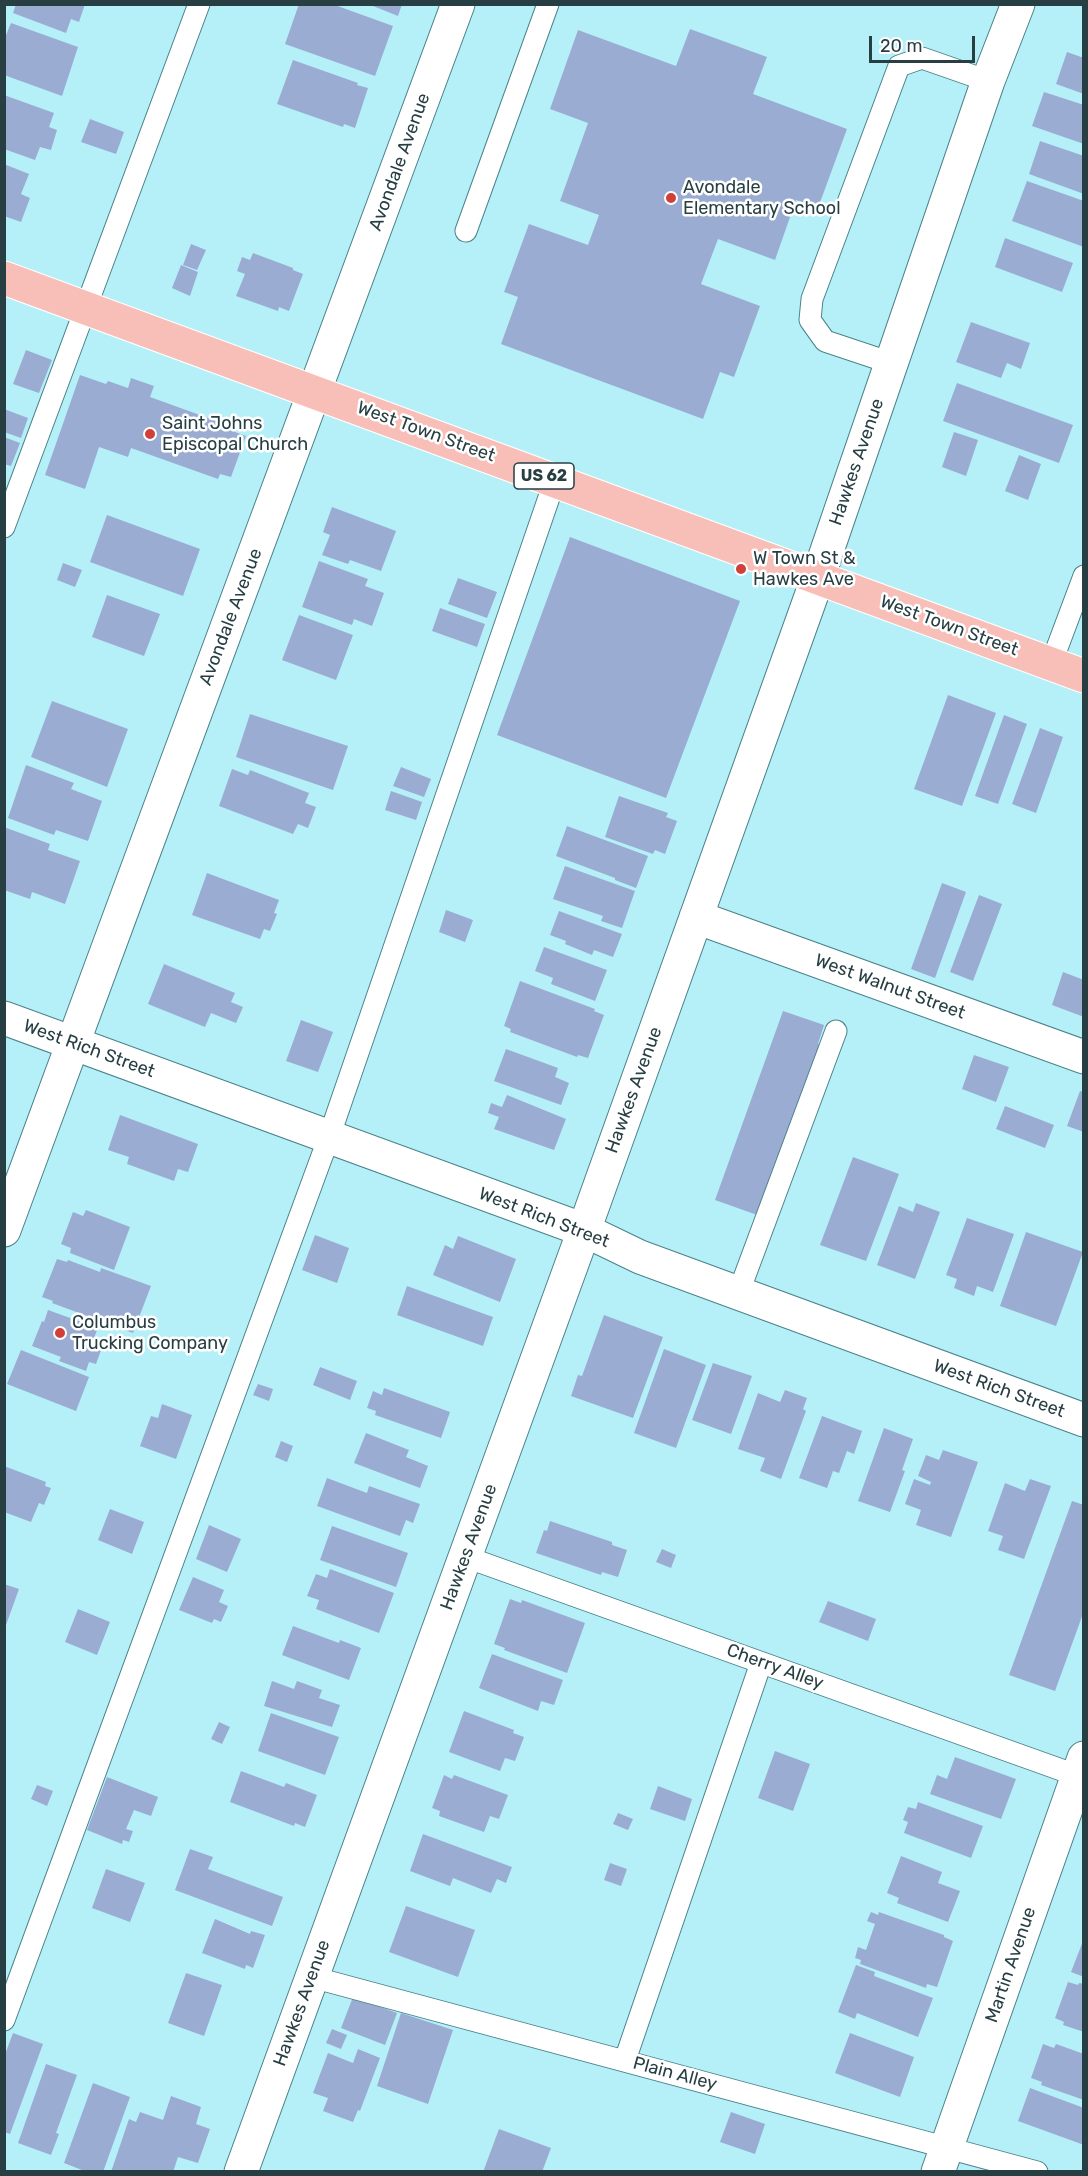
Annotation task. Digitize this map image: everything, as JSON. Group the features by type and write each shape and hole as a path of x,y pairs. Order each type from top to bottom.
{"main road":[{"name":"West Town Street","path":"4,278 1083,676"}],"street":[{"name":"Avondale Avenue","path":"4,1230 458,4"},
{"name":"Hawkes Avenue","path":"241,2172 584,1230 818,577 988,81 1018,4"},
{"name":"West Walnut Street","path":"696,917 1083,1057"},
{"name":"West Rich Street","path":"4,1018 584,1230 640,1257 1083,1420"},
{"name":"Martin Avenue","path":"942,2159 1081,1770"}],"lane":[{"path":"4,527 199,4"},
{"path":"466,231 548,4"},
{"path":"891,363 825,341 810,320 812,298 899,66 922,58 988,81"},
{"path":"4,2020 328,1137 555,480"},
{"path":"1051,664 1083,576"},
{"path":"738,1294 836,1031"},
{"name":"Cherry Alley","path":"466,1557 761,1663 1081,1770"},
{"path":"625,2060 761,1663"},
{"name":"Plain Alley","path":"312,1977 625,2060 942,2159 1037,2172"}],"building":[{"path":"16,4 85,4 79,22 71,19 66,33 13,13"},
{"path":"299,4 332,4 393,26 375,76 285,44"},
{"path":"368,4 402,4 398,16"},
{"path":"11,23 78,47 62,96 4,75 4,40"},
{"path":"690,29 767,57 753,94 847,129 818,208 796,200 775,260 718,239 701,284 760,306 734,377 720,372 703,419 501,344 518,297 504,292 529,224 588,245 599,215 560,201 588,123 550,109 578,30 676,66"},
{"path":"1067,52 1084,58 1084,94 1056,84"},
{"path":"293,60 368,88 355,128 344,124 343,127 277,104"},
{"path":"1044,92 1084,105 1084,144 1032,126"},
{"path":"4,95 54,113 49,127 57,130 51,150 40,147 35,160 4,149"},
{"path":"90,119 124,132 116,154 81,142"},
{"path":"1040,141 1084,156 1084,194 1029,174"},
{"path":"4,164 29,174 21,194 30,198 21,222 4,216"},
{"path":"1027,181 1084,201 1084,247 1012,221"},
{"path":"1005,238 1073,263 1062,292 995,267"},
{"path":"191,244 206,250 197,270 183,265"},
{"path":"253,253 303,274 289,311 279,307 278,311 236,296 245,274 237,271 242,257 250,260"},
{"path":"181,265 198,272 190,296 172,288"},
{"path":"971,322 1030,343 1021,369 1007,363 1001,378 956,362"},
{"path":"26,350 52,360 39,393 13,384"},
{"name":"Saint Johns Episcopal Church","path":"80,375 106,384 108,381 128,388 131,378 154,386 150,397 236,428 235,432 246,436 231,477 220,474 218,479 131,448 128,457 99,447 85,489 45,475"},
{"path":"957,383 1073,425 1059,463 943,421"},
{"path":"4,409 28,418 21,438 4,432"},
{"path":"954,432 978,440 966,476 942,467"},
{"path":"4,437 20,443 11,466 4,464"},
{"path":"1019,455 1041,464 1028,500 1005,491"},
{"path":"332,507 396,531 381,571 350,560 348,564 322,555 330,535 323,532"},
{"path":"107,515 200,549 183,596 90,562"},
{"path":"570,537 740,601 666,798 497,735"},
{"path":"319,561 368,579 365,586 384,593 372,626 354,619 352,625 302,607"},
{"path":"63,563 82,570 75,587 57,580"},
{"path":"458,578 497,592 487,618 448,604"},
{"path":"107,595 160,614 144,656 92,637"},
{"path":"440,608 485,624 477,647 432,631"},
{"path":"299,615 353,635 336,680 282,660"},
{"path":"948,695 996,713 962,806 914,789"},
{"path":"52,701 128,729 107,787 31,757"},
{"path":"250,714 348,746 333,790 236,757"},
{"path":"1004,715 1027,724 998,804 975,796"},
{"path":"1040,728 1063,737 1036,813 1012,804"},
{"path":"26,765 74,783 71,789 102,801 88,841 56,830 54,835 8,818"},
{"path":"401,767 431,779 424,797 393,786"},
{"path":"232,769 248,775 250,770 309,793 305,803 316,807 308,828 298,824 293,834 219,806"},
{"path":"391,791 422,802 416,820 385,810"},
{"path":"619,796 668,813 666,817 677,821 665,854 655,850 653,854 605,837"},
{"path":"567,826 648,856 636,888 556,856"},
{"path":"4,827 50,844 48,850 80,861 65,904 32,892 30,899 4,890"},
{"path":"565,866 635,891 622,928 601,921 603,916 553,899"},
{"path":"207,873 279,900 274,913 277,914 270,931 264,929 260,939 192,915"},
{"path":"942,883 966,892 935,978 911,969"},
{"path":"979,895 1002,904 973,981 950,972"},
{"path":"446,910 473,920 465,942 439,932"},
{"path":"559,911 622,934 613,957 594,950 592,955 550,935"},
{"path":"544,947 607,970 595,1001 551,984 553,978 535,971"},
{"path":"164,964 235,993 231,1002 243,1007 236,1023 211,1013 205,1027 148,1004"},
{"path":"1063,972 1084,980 1084,1017 1052,1005"},
{"path":"520,981 595,1009 594,1011 604,1015 588,1058 578,1055 577,1057 510,1032 511,1029 504,1026"},
{"path":"783,1011 824,1025 818,1044 822,1046 760,1216 715,1200"},
{"path":"301,1020 333,1032 318,1072 286,1061"},
{"path":"506,1049 558,1068 555,1077 569,1083 561,1105 494,1081"},
{"path":"974,1055 1009,1067 996,1102 962,1089"},
{"path":"1080,1091 1084,1092 1084,1132 1067,1126"},
{"path":"507,1095 566,1119 554,1150 494,1129 499,1117 488,1113 491,1103 502,1107"},
{"path":"1005,1106 1054,1125 1045,1148 996,1129"},
{"path":"120,1115 198,1144 188,1172 178,1169 174,1181 127,1164 129,1157 108,1150"},
{"path":"853,1157 899,1174 866,1261 820,1245"},
{"path":"916,1203 940,1212 915,1279 877,1265 899,1206 913,1212"},
{"path":"86,1210 130,1227 114,1270 70,1253 71,1248 61,1244 73,1212 83,1216"},
{"path":"967,1218 1014,1234 993,1292 977,1286 974,1296 954,1288 957,1279 946,1275"},
{"path":"1026,1232 1083,1252 1056,1326 1000,1306"},
{"path":"315,1235 349,1248 337,1283 302,1270"},
{"path":"458,1236 516,1259 500,1302 433,1275 445,1245 453,1249"},
{"path":"57,1259 67,1262 68,1260 100,1272 101,1268 151,1286 133,1333 52,1303 53,1301 42,1297"},
{"path":"407,1286 493,1317 483,1346 397,1315"},
{"path":"48,1310 98,1328 94,1338 104,1342 96,1364 89,1362 86,1371 59,1361 61,1357 32,1346"},
{"path":"604,1315 663,1337 633,1418 571,1396 578,1375 582,1376"},
{"path":"664,1349 706,1365 676,1448 634,1433"},
{"path":"21,1350 89,1377 76,1411 7,1384"},
{"path":"713,1363 752,1376 731,1434 692,1420"},
{"path":"320,1367 357,1381 350,1400 313,1385"},
{"path":"258,1384 273,1389 269,1401 253,1395"},
{"path":"384,1388 450,1412 441,1438 375,1415 376,1411 367,1408 373,1391 382,1395"},
{"path":"785,1390 807,1398 803,1409 806,1411 781,1479 760,1471 765,1458 738,1449 758,1393 780,1402"},
{"path":"162,1404 192,1415 176,1459 140,1446 151,1416 158,1418"},
{"path":"822,1416 862,1431 854,1454 847,1451 839,1473 833,1471 827,1488 799,1478"},
{"path":"884,1428 913,1439 902,1470 905,1471 890,1512 858,1501"},
{"path":"366,1433 409,1450 406,1457 428,1466 420,1488 354,1463"},
{"path":"281,1441 293,1446 287,1462 275,1457"},
{"path":"943,1450 978,1462 951,1537 916,1525 921,1510 905,1504 914,1479 930,1485 931,1482 918,1476 926,1455 939,1460"},
{"path":"4,1466 46,1482 45,1486 51,1488 44,1505 39,1503 31,1522 4,1512"},
{"path":"327,1478 367,1493 369,1486 420,1504 413,1523 406,1520 400,1536 317,1506"},
{"path":"1030,1479 1051,1486 1024,1559 998,1550 1003,1536 988,1531 1005,1483 1025,1491"},
{"path":"1072,1501 1084,1505 1084,1611 1055,1691 1009,1675"},
{"path":"110,1509 144,1522 132,1554 98,1540"},
{"path":"550,1521 612,1542 612,1545 627,1550 618,1577 602,1572 601,1575 536,1553 544,1530 547,1531"},
{"path":"209,1525 241,1539 227,1572 196,1559"},
{"path":"332,1526 408,1553 396,1587 320,1560"},
{"path":"662,1549 676,1555 671,1568 656,1562"},
{"path":"330,1569 394,1593 379,1633 316,1609 319,1600 307,1596 316,1574 327,1578"},
{"path":"193,1577 224,1590 219,1602 228,1606 221,1622 214,1619 212,1623 179,1610"},
{"path":"4,1584 19,1589 6,1625 4,1624"},
{"path":"510,1599 521,1603 522,1600 585,1623 567,1673 504,1650 505,1648 494,1644"},
{"path":"828,1601 876,1619 868,1641 819,1622"},
{"path":"78,1609 110,1622 97,1655 65,1642"},
{"path":"293,1626 339,1643 340,1640 361,1648 349,1680 282,1655"},
{"path":"492,1654 563,1680 554,1705 541,1701 538,1711 479,1688"},
{"path":"272,1681 294,1689 297,1681 322,1690 319,1698 340,1705 332,1727 264,1706"},
{"path":"464,1711 514,1730 513,1733 524,1737 515,1761 505,1758 500,1771 449,1752"},
{"path":"271,1713 339,1737 325,1775 258,1751"},
{"path":"219,1722 230,1727 222,1744 211,1739"},
{"path":"775,1751 810,1764 793,1811 758,1798"},
{"path":"955,1757 1016,1779 1001,1819 930,1794 937,1775 947,1779"},
{"path":"241,1771 284,1787 286,1783 317,1795 305,1827 295,1823 294,1826 230,1802"},
{"path":"444,1775 452,1779 454,1775 508,1795 499,1819 490,1816 484,1832 439,1816 440,1811 432,1808"},
{"path":"107,1777 158,1797 151,1816 134,1810 126,1829 133,1831 129,1842 123,1840 122,1844 87,1830"},
{"path":"37,1785 53,1791 47,1806 31,1799"},
{"path":"658,1786 692,1799 685,1821 650,1809"},
{"path":"918,1802 983,1826 971,1858 904,1833 908,1822 903,1820 908,1807 916,1809"},
{"path":"618,1813 633,1819 628,1830 613,1824"},
{"path":"423,1834 512,1867 506,1883 497,1879 491,1893 453,1878 450,1886 410,1871"},
{"path":"190,1849 213,1857 208,1869 283,1897 272,1926 175,1890"},
{"path":"901,1856 942,1872 938,1883 960,1891 948,1922 897,1903 899,1898 887,1893"},
{"path":"610,1863 627,1869 621,1886 604,1880"},
{"path":"106,1869 145,1883 130,1922 92,1908"},
{"path":"406,1906 475,1930 458,1977 389,1952"},
{"path":"871,1912 878,1915 879,1912 944,1935 953,1941 937,1987 927,1984 926,1988 860,1964 861,1960 855,1958 858,1947 866,1950 875,1924 867,1921"},
{"path":"215,1919 250,1934 251,1931 265,1935 253,1968 246,1965 245,1969 202,1953"},
{"path":"1084,1941 1084,1977 1071,1972"},
{"path":"856,1965 875,1972 874,1976 933,1998 918,2037 857,2013 855,2019 838,2012"},
{"path":"186,1973 222,1985 204,2036 168,2023"},
{"path":"1068,1982 1084,1984 1084,2032 1063,2025 1064,2022 1055,2018"},
{"path":"353,1997 397,2013 385,2045 341,2028"},
{"path":"401,2013 453,2030 428,2104 377,2086"},
{"path":"332,2029 347,2035 341,2049 326,2043"},
{"path":"13,2033 43,2044 10,2134 4,2132 4,2057"},
{"path":"850,2033 914,2057 900,2097 835,2073"},
{"path":"1043,2044 1054,2048 1056,2044 1084,2054 1084,2100 1041,2085 1042,2082 1031,2078"},
{"path":"358,2049 380,2058 360,2111 358,2110 353,2122 323,2111 328,2098 313,2093 328,2053 353,2063"},
{"path":"46,2064 77,2075 56,2133 59,2134 51,2155 18,2143"},
{"path":"93,2083 130,2097 103,2172 87,2172 64,2163"},
{"path":"1030,2088 1084,2108 1084,2145 1018,2121"},
{"path":"171,2096 201,2107 196,2124 210,2129 198,2163 178,2157 173,2172 111,2172 129,2119 136,2122 140,2112 163,2120"},
{"path":"731,2112 765,2124 755,2154 720,2142"},
{"path":"499,2129 551,2148 542,2172 483,2172"}],"place":[{"name":"Avondale Elementary School","path":"671,198"},
{"name":"Saint Johns Episcopal Church","path":"150,434"},
{"name":"W Town St & Hawkes Ave","path":"741,569"},
{"name":"Columbus Trucking Company","path":"60,1333"}]}
